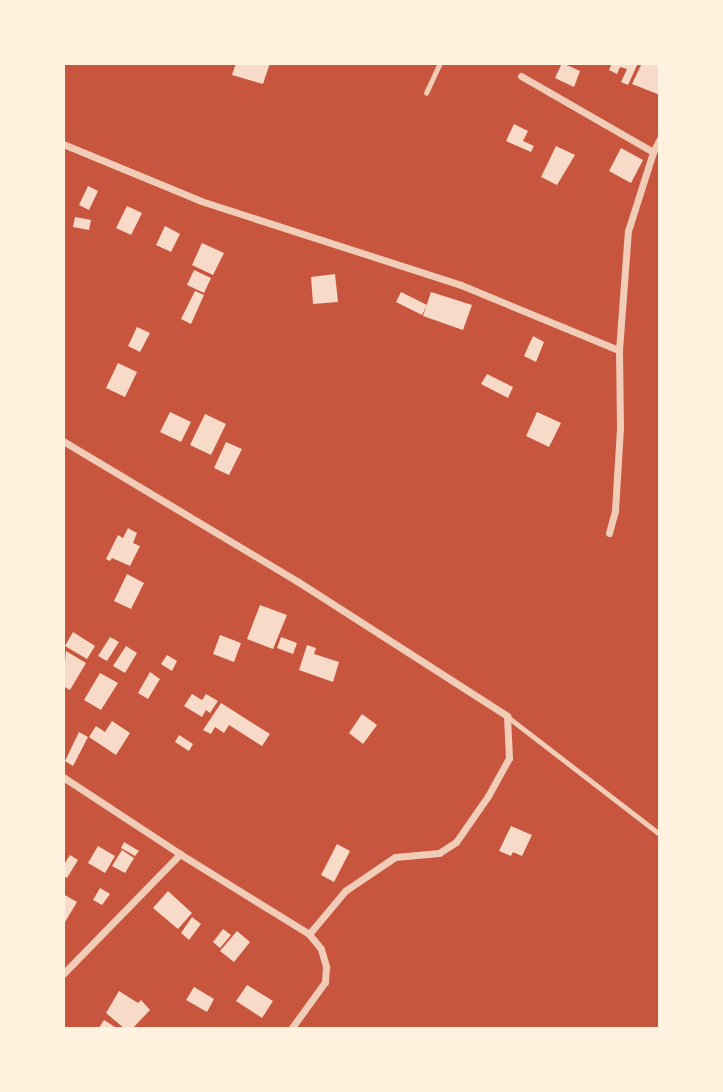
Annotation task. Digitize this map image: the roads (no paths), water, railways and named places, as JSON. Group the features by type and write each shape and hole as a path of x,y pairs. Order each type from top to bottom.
{"street":[{"path":"521,76 653,152"},
{"path":"609,533 615,510 620,429 618,350 628,230 653,152 660,139"},
{"path":"63,144 201,201 461,285 618,350"},
{"path":"63,440 298,581 507,716 509,758 488,796 456,842 439,853 396,857 345,891 309,934"},
{"path":"63,777 180,855 309,934 321,949 326,967 325,982 291,1029"},
{"path":"63,974 180,855"}],"lane":[{"path":"426,93 440,63"},
{"path":"507,716 660,834"}]}
